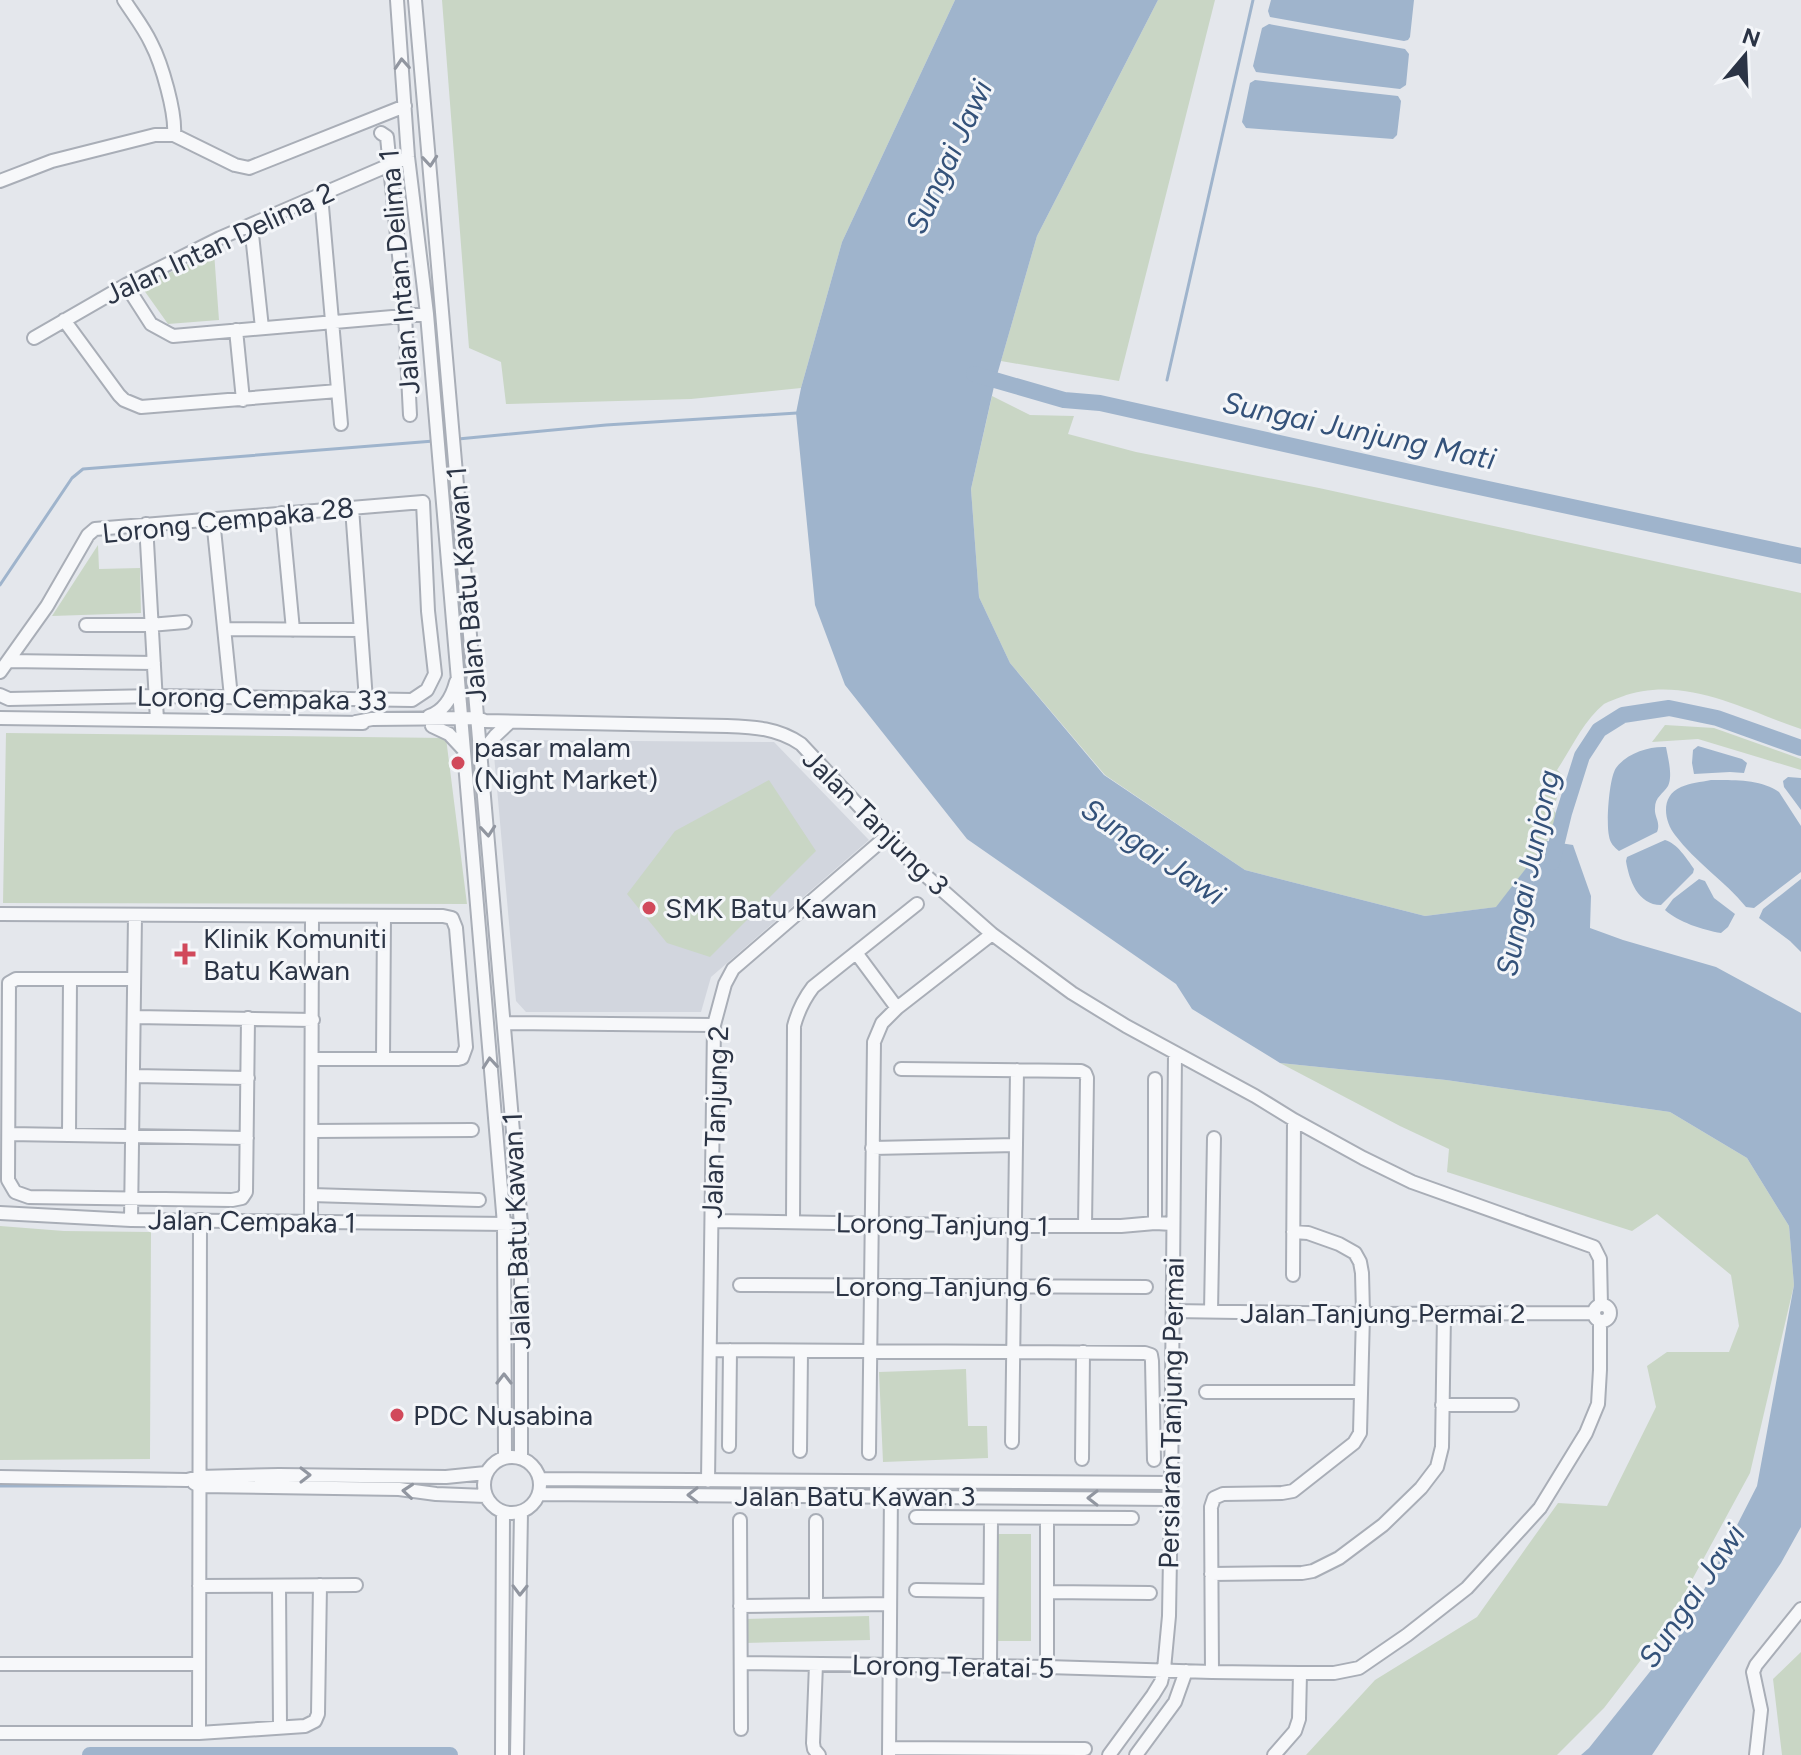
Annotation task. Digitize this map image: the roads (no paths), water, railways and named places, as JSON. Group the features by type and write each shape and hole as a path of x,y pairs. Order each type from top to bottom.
{"street":[{"path":"124,0 151,43 157,59 175,123 174,135"},
{"name":"Jalan Batu Kawan 1","path":"397,0 408,157 427,314 504,1224 505,1457"},
{"name":"Jalan Batu Kawan 1","path":"415,0 481,721 481,753 521,1224 521,1457"},
{"path":"0,181 52,161 155,135 174,135 235,165 249,168 405,106"},
{"name":"Jalan Intan Delima 1","path":"381,133 387,137 391,165 405,315 410,415"},
{"name":"Jalan Intan Delima 2","path":"34,338 126,285 251,225 408,157"},
{"path":"321,195 341,424"},
{"path":"251,225 262,328"},
{"path":"126,285 151,324 173,336 427,314"},
{"path":"64,320 119,395 132,404 151,408 338,391"},
{"path":"236,330 243,400"},
{"name":"Lorong Cempaka 28","path":"8,661 47,606 91,532 99,528 423,502"},
{"name":"Lorong Cempaka 33","path":"0,695 9,699 156,696 412,700 427,690 435,674 428,611 423,502"},
{"path":"352,508 366,700"},
{"path":"282,513 293,630"},
{"path":"213,519 231,697"},
{"path":"146,524 157,720"},
{"path":"86,625 185,622"},
{"path":"224,629 361,630"},
{"path":"0,672 8,661 154,663"},
{"path":"457,680 445,706 427,722 449,734 463,749"},
{"path":"477,702 489,714 507,722 481,753"},
{"name":"Jalan Tanjung 3","path":"0,718 356,722 372,719 727,726 775,731 801,744 916,867 992,934 1072,993 1294,1120 1412,1182 1581,1241"},
{"name":"Jalan Tanjung 2","path":"708,1481 714,1025 725,984 733,969 887,836"},
{"path":"793,1222 794,1026 804,998 813,987 917,904"},
{"path":"0,914 452,918 456,928 466,1047 464,1055 458,1059 312,1059"},
{"path":"131,1220 135,915"},
{"path":"311,1221 312,916"},
{"path":"383,1059 384,916"},
{"path":"869,1453 874,1042 882,1023 897,1008 992,934"},
{"path":"857,954 897,1008"},
{"path":"69,1135 70,979"},
{"path":"134,979 12,980 8,987 9,1134 247,1138 248,1018"},
{"path":"134,1017 313,1020"},
{"path":"505,1023 714,1025"},
{"name":"Persiaran Tanjung Permai","path":"1109,1755 1161,1682 1169,1616 1175,1053"},
{"path":"901,1069 1085,1073 1085,1226"},
{"path":"1012,1442 1017,1070"},
{"path":"133,1076 248,1078"},
{"path":"1155,1079 1155,1223"},
{"path":"1293,1275 1294,1120"},
{"path":"312,1131 472,1130"},
{"name":"Jalan Cempaka 1","path":"9,1134 8,1180 15,1192 29,1197 131,1199 242,1198 246,1192 247,1138"},
{"path":"1211,1312 1214,1138"},
{"path":"872,1148 1016,1145"},
{"path":"311,1195 479,1200"},
{"name":"Jalan Cempaka 1","path":"0,1213 131,1220 521,1224"},
{"path":"199,1733 195,1481 200,1220"},
{"name":"Lorong Tanjung 1","path":"712,1221 1015,1226 1173,1224"},
{"path":"1212,1672 1211,1507 1214,1498 1223,1494 1288,1493 1354,1443 1360,1433 1363,1314 1360,1262 1355,1253 1339,1244 1308,1233 1293,1232"},
{"name":"Lorong Teratai 5","path":"741,1663 1300,1673 1347,1672 1359,1668 1467,1588 1540,1508 1586,1433 1598,1404 1600,1379 1598,1252 1581,1241"},
{"name":"Lorong Tanjung 6","path":"740,1285 1146,1287"},
{"name":"Jalan Tanjung Permai 2","path":"1173,1311 1598,1313"},
{"path":"1211,1574 1313,1571 1339,1558 1383,1525 1421,1488 1440,1459 1442,1447 1444,1314"},
{"path":"710,1350 1145,1353 1151,1355 1152,1361 1154,1460"},
{"path":"729,1446 730,1350"},
{"path":"800,1451 801,1351"},
{"path":"1082,1459 1083,1352"},
{"path":"1206,1392 1360,1392"},
{"path":"1442,1405 1512,1405"},
{"path":"505,1457 521,1457 534,1466 540,1479 535,1502 521,1512 503,1512 486,1496 486,1473 505,1457"},
{"path":"195,1481 279,1475 446,1477 486,1473"},
{"path":"0,1477 195,1481 399,1489 486,1496"},
{"name":"Jalan Batu Kawan 3","path":"540,1479 1171,1483"},
{"path":"891,1482 889,1751 1082,1752"},
{"name":"Jalan Batu Kawan 3","path":"539,1494 1171,1499"},
{"path":"502,1755 503,1512"},
{"path":"517,1749 521,1512"},
{"path":"916,1517 1132,1518"},
{"path":"990,1666 991,1518"},
{"path":"1047,1518 1047,1667"},
{"path":"740,1520 741,1729"},
{"path":"816,1521 816,1605"},
{"path":"0,1733 199,1733 305,1726 315,1721 318,1714 320,1585"},
{"path":"199,1586 356,1585"},
{"path":"279,1586 280,1726"},
{"path":"916,1590 990,1591"},
{"path":"1047,1592 1150,1593"},
{"path":"740,1606 890,1604"},
{"path":"1756,1755 1761,1710 1753,1672 1801,1609"},
{"path":"0,1664 199,1664"},
{"path":"816,1664 813,1743 819,1755"},
{"path":"1136,1755 1175,1702 1186,1671"},
{"path":"1274,1755 1295,1731 1299,1719 1300,1673"}],"water":[{"name":"Sungai Jawi","path":"955,0 1158,0 1037,236 995,382 971,489 979,597 1010,663 1104,775 1245,870 1425,916 1496,907 1547,841 1573,845 1591,896 1590,928 1716,967 1801,1013 1801,1527 1781,1563 1652,1755 1581,1755 1684,1629 1757,1486 1794,1285 1789,1226 1747,1158 1670,1112 1446,1080 1280,1063 1192,1009 1176,984 967,839 845,685 815,605 796,413 842,242"},
{"path":"1271,0 1414,0 1410,37 1404,41 1270,17"},
{"path":"1269,24 1405,49 1409,54 1406,85 1400,89 1256,72 1253,66 1262,28"},
{"path":"1255,80 1398,96 1401,101 1397,135 1393,139 1246,128 1242,122 1250,83"},
{"path":"1698,746 1742,759 1747,763 1744,773 1694,774 1693,750"},
{"path":"1666,747 1670,777 1668,786 1655,804 1657,832 1619,851 1611,843 1608,830 1609,801 1616,768 1632,754"},
{"path":"1788,777 1801,778 1801,810 1784,787 1783,781"},
{"path":"1711,780 1746,781 1772,788 1779,792 1801,826 1801,872 1754,908 1746,907 1692,854 1668,823 1667,802 1674,791 1688,784"},
{"path":"1665,840 1678,848 1694,869 1661,905 1646,901 1636,890 1626,861 1627,857"},
{"path":"1699,879 1705,881 1714,898 1735,914 1721,933 1691,925 1665,910 1673,899"},
{"path":"1801,879 1801,952 1759,918 1763,909"}],"waterway":[{"path":"1167,380 1253,0"},
{"name":"Sungai Junjung Mati","path":"974,374 1064,400 1100,403 1801,556"},
{"path":"458,439 606,425 797,413"},
{"path":"0,585 72,478 83,469 434,441"},
{"name":"Sungai Junjong","path":"1552,862 1582,756 1599,730 1623,715 1669,708 1717,718 1801,748"},
{"path":"0,1486 166,1486"},
{"path":"90,1755 450,1755"}],"place":[{"name":"pasar malam (Night Market)","path":"458,763"},
{"name":"SMK Batu Kawan","path":"649,908"},
{"name":"Klinik Komuniti Batu Kawan","path":"185,954"},
{"name":"PDC Nusabina","path":"397,1415"}]}
